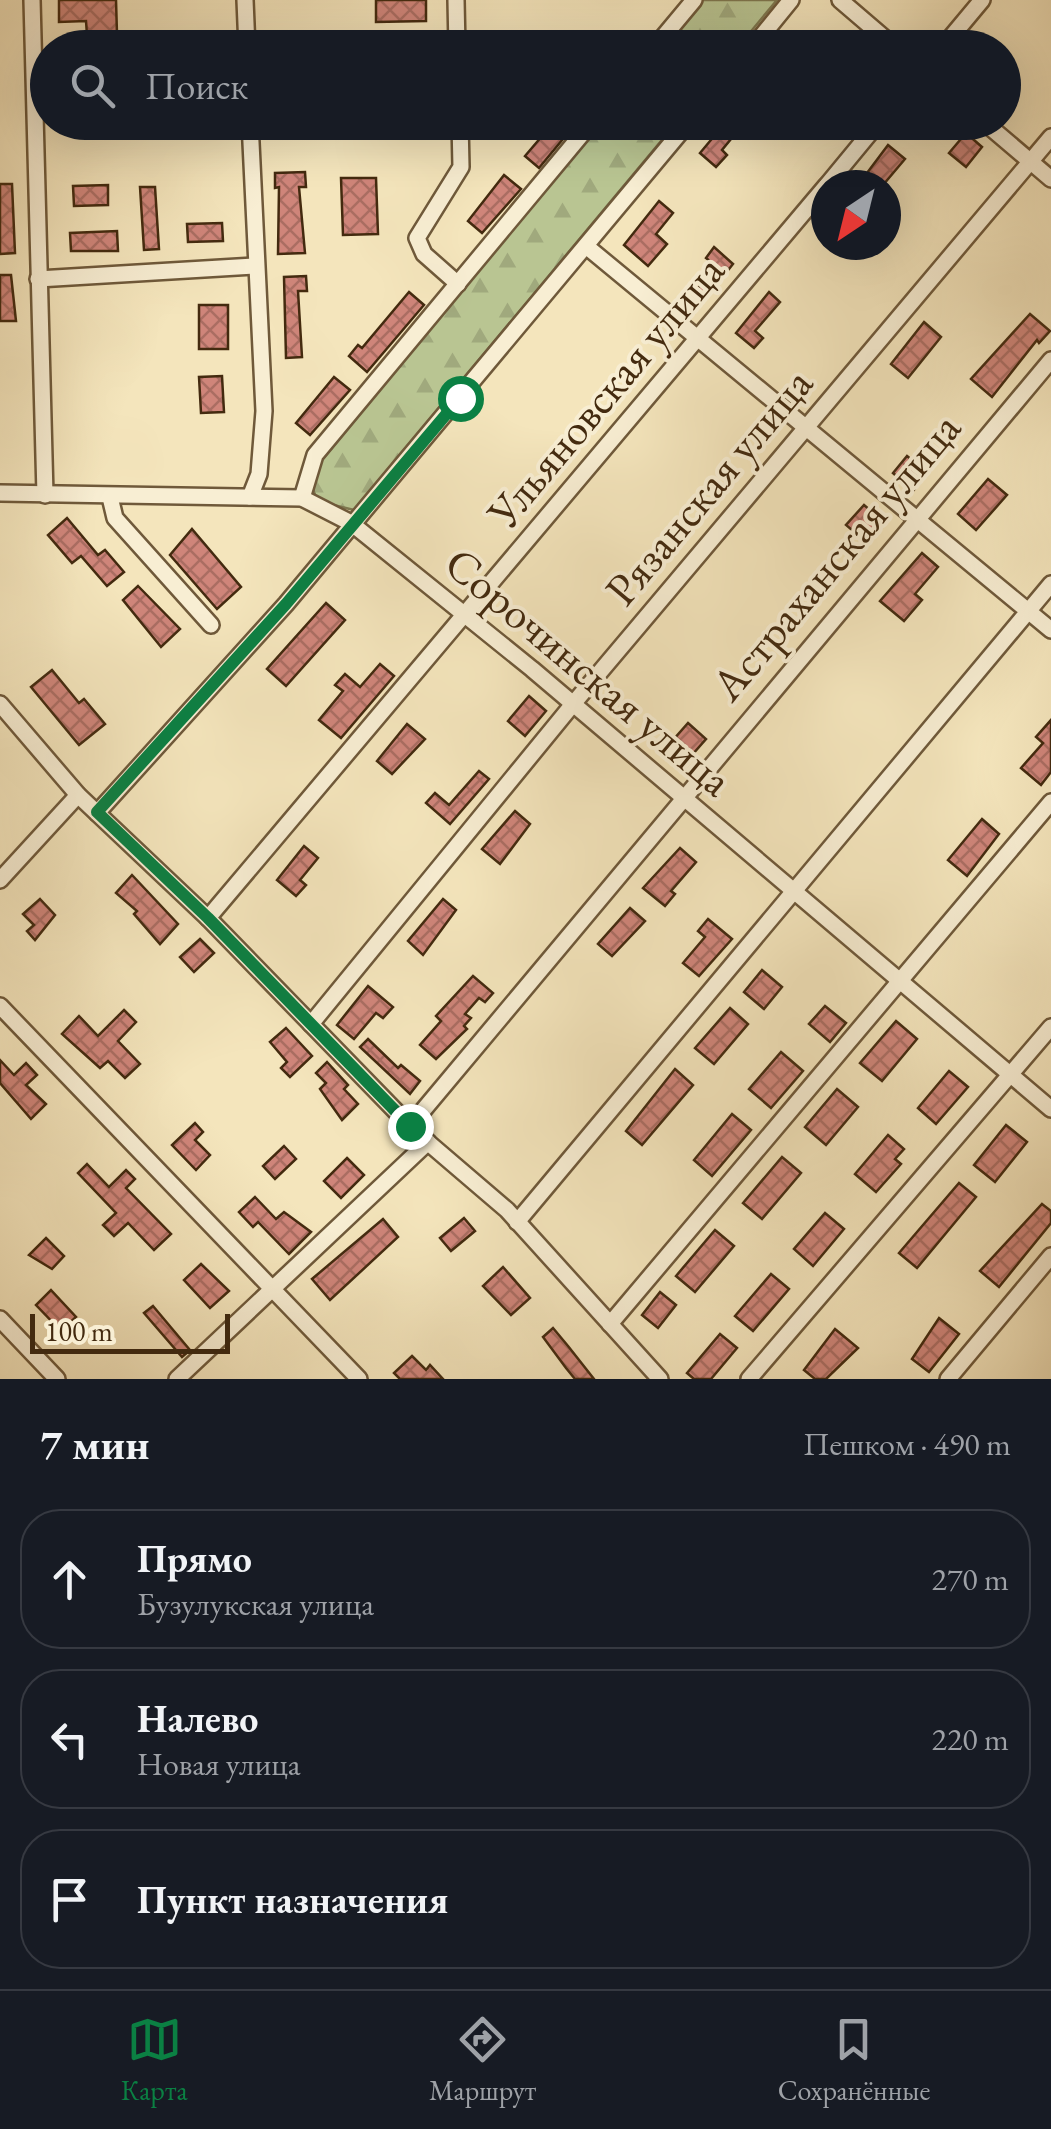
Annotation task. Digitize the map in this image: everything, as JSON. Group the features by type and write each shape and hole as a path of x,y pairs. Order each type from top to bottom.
{"street":[{"path":"32,0 33,30"},
{"path":"246,0 247,30"},
{"path":"456,0 457,30"},
{"path":"669,30 694,0"},
{"path":"767,30 791,0"},
{"path":"840,0 875,30"},
{"path":"957,30 982,0"},
{"name":"Рязанская улица","path":"311,1024 573,704 1051,137"},
{"path":"35,140 45,494"},
{"path":"250,140 264,410 259,474 250,497"},
{"path":"458,284 424,254 418,238 461,167 460,140"},
{"path":"302,498 316,456 577,140"},
{"path":"97,812 286,604 675,140"},
{"name":"Ульяновская улица","path":"839,170 864,140"},
{"path":"1005,140 1051,179"},
{"name":"Ульяновская улица","path":"208,918 811,203"},
{"path":"586,246 1051,630"},
{"path":"38,279 254,266"},
{"name":"Астраханская улица","path":"410,1126 682,796 1051,360"},
{"name":"Сорочинская улица","path":"0,493 302,498 351,523 573,704 1051,1109"},
{"path":"110,497 115,518 211,625"},
{"path":"517,1222 1051,584"},
{"path":"0,704 78,794 208,918 410,1126 517,1222 660,1379"},
{"path":"0,880 78,794"},
{"path":"610,1324 1051,802"},
{"path":"0,1006 359,1379"},
{"path":"749,1379 1051,1027"},
{"path":"177,1379 428,1142"},
{"path":"948,1379 1051,1256"},
{"path":"0,1319 57,1379"}],"green space":[{"path":"701,0 777,0 752,30 677,30"},
{"path":"586,140 662,140 354,510 317,501 311,483 317,466"}],"building":[{"path":"59,0 116,0 117,30 87,30 86,21 59,22"},
{"path":"376,0 426,0 426,21 376,22"},
{"path":"539,140 562,140 539,168 525,156"},
{"path":"711,140 730,140 722,150 727,155 716,167 700,153"},
{"path":"960,140 974,140 982,147 966,167 949,153"},
{"path":"888,145 905,159 896,170 869,170"},
{"path":"305,172 306,187 299,187 305,253 278,254 279,187 275,188 275,173"},
{"path":"504,175 521,189 482,233 468,221"},
{"path":"341,178 376,178 378,234 343,235"},
{"path":"0,184 12,184 15,253 0,254"},
{"path":"108,185 108,205 74,206 73,186"},
{"path":"140,187 155,187 159,249 144,250"},
{"path":"659,201 673,213 656,234 667,244 648,266 624,245"},
{"path":"222,223 223,241 188,242 187,224"},
{"path":"117,231 118,251 71,251 70,233"},
{"path":"714,247 733,264 703,302 693,294 716,266 706,258"},
{"path":"0,275 11,275 16,321 0,321"},
{"path":"306,276 307,291 298,291 302,357 286,358 284,277"},
{"path":"409,292 424,305 367,372 349,356 358,345 362,348"},
{"path":"769,292 780,302 755,331 763,338 754,348 736,333"},
{"path":"199,305 228,305 228,349 199,349"},
{"path":"1030,314 1050,331 1039,343 1037,340 992,397 971,379"},
{"path":"924,322 941,337 908,378 891,364"},
{"path":"222,376 224,412 201,413 199,377"},
{"path":"334,377 350,390 310,435 296,423"},
{"path":"907,456 928,473 913,491 893,473"},
{"path":"988,479 1007,495 976,530 958,514"},
{"path":"864,505 884,522 866,542 846,525"},
{"path":"67,518 98,555 105,550 124,572 107,586 81,556 72,563 48,535"},
{"path":"192,529 241,587 217,609 170,555"},
{"path":"922,553 938,567 915,594 922,600 904,621 880,601"},
{"path":"138,586 180,629 161,647 123,600"},
{"path":"326,603 345,620 286,686 267,669"},
{"path":"380,664 394,676 341,738 319,720 343,691 335,685 345,674 360,687"},
{"path":"52,670 79,703 84,699 105,724 79,745 31,687"},
{"path":"529,696 546,711 525,736 508,721"},
{"path":"1051,720 1051,772 1041,785 1021,768 1043,743 1036,737"},
{"path":"688,723 706,739 692,755 674,739"},
{"path":"407,724 425,739 392,774 377,761"},
{"path":"479,771 489,779 450,824 426,803 435,793 449,805"},
{"path":"515,811 530,824 500,864 482,849"},
{"path":"982,819 999,834 967,876 948,860"},
{"path":"304,846 318,858 300,880 306,885 296,896 277,880"},
{"path":"680,848 696,862 671,891 675,894 665,906 643,888"},
{"path":"132,875 178,924 160,944 134,914 137,911 116,893"},
{"path":"40,899 55,915 35,940 27,931 34,925 23,914"},
{"path":"443,899 456,910 423,955 408,941"},
{"path":"630,908 645,921 612,956 598,944"},
{"path":"708,919 732,939 699,976 683,963 705,937 698,931"},
{"path":"200,939 214,953 194,972 180,957"},
{"path":"762,970 782,987 764,1009 744,992"},
{"path":"473,976 493,993 485,1002 479,998 465,1014 471,1018 464,1026 467,1029 436,1059 420,1045 441,1021 436,1016"},
{"path":"368,986 393,1007 383,1018 376,1013 354,1039 337,1025"},
{"path":"825,1006 846,1023 830,1042 809,1024"},
{"path":"730,1008 748,1024 714,1064 695,1048"},
{"path":"124,1010 136,1022 118,1041 140,1064 125,1078 108,1061 100,1068 62,1034 79,1016 98,1036"},
{"path":"896,1021 917,1039 882,1081 860,1063"},
{"path":"286,1028 312,1056 290,1077 281,1068 287,1062 270,1042"},
{"path":"368,1039 398,1068 401,1065 420,1081 410,1094 360,1047"},
{"path":"781,1052 803,1071 771,1108 749,1089"},
{"path":"0,1060 14,1075 26,1063 37,1075 26,1085 46,1104 31,1119 0,1083"},
{"path":"327,1062 348,1085 344,1089 358,1104 342,1120 320,1089 326,1083 316,1073"},
{"path":"675,1069 693,1085 642,1145 626,1131"},
{"path":"949,1071 968,1087 936,1124 918,1108"},
{"path":"837,1089 858,1107 826,1145 805,1127"},
{"path":"732,1114 751,1130 712,1176 694,1160"},
{"path":"195,1123 203,1132 195,1140 210,1155 196,1170 172,1145"},
{"path":"1006,1125 1027,1142 995,1182 974,1165"},
{"path":"888,1135 904,1149 895,1159 901,1164 876,1192 855,1174"},
{"path":"284,1146 296,1159 275,1179 263,1166"},
{"path":"782,1157 801,1173 762,1219 743,1203"},
{"path":"347,1158 364,1175 341,1198 324,1181"},
{"path":"87,1164 109,1187 126,1170 135,1179 126,1188 171,1234 154,1250 128,1223 114,1236 103,1225 116,1213 78,1173"},
{"path":"959,1183 976,1197 917,1268 899,1253"},
{"path":"255,1197 276,1219 284,1212 311,1232 289,1254 258,1222 253,1227 239,1212"},
{"path":"1042,1204 1051,1211 1051,1223 999,1287 980,1271"},
{"path":"825,1213 844,1229 813,1266 794,1249"},
{"path":"464,1218 475,1231 451,1251 440,1238"},
{"path":"383,1219 398,1237 330,1300 312,1279"},
{"path":"715,1230 734,1246 695,1292 676,1276"},
{"path":"46,1238 64,1256 52,1269 29,1255"},
{"path":"201,1264 229,1291 210,1308 184,1280"},
{"path":"503,1267 530,1298 511,1315 483,1286"},
{"path":"771,1274 789,1289 753,1331 735,1316"},
{"path":"51,1290 76,1317 61,1331 36,1305"},
{"path":"660,1292 676,1305 658,1328 642,1315"},
{"path":"153,1306 190,1350 182,1357 144,1313"},
{"path":"939,1318 959,1334 929,1372 912,1359"},
{"path":"553,1328 594,1379 575,1379 566,1368 543,1337"},
{"path":"835,1329 858,1348 826,1379 815,1379 804,1370"},
{"path":"720,1334 737,1348 711,1379 694,1379 687,1373"},
{"path":"412,1356 426,1370 430,1365 443,1379 400,1379 394,1373"}],"route":[{"path":"410,1126 208,918 97,812 286,604 460,398"}]}
